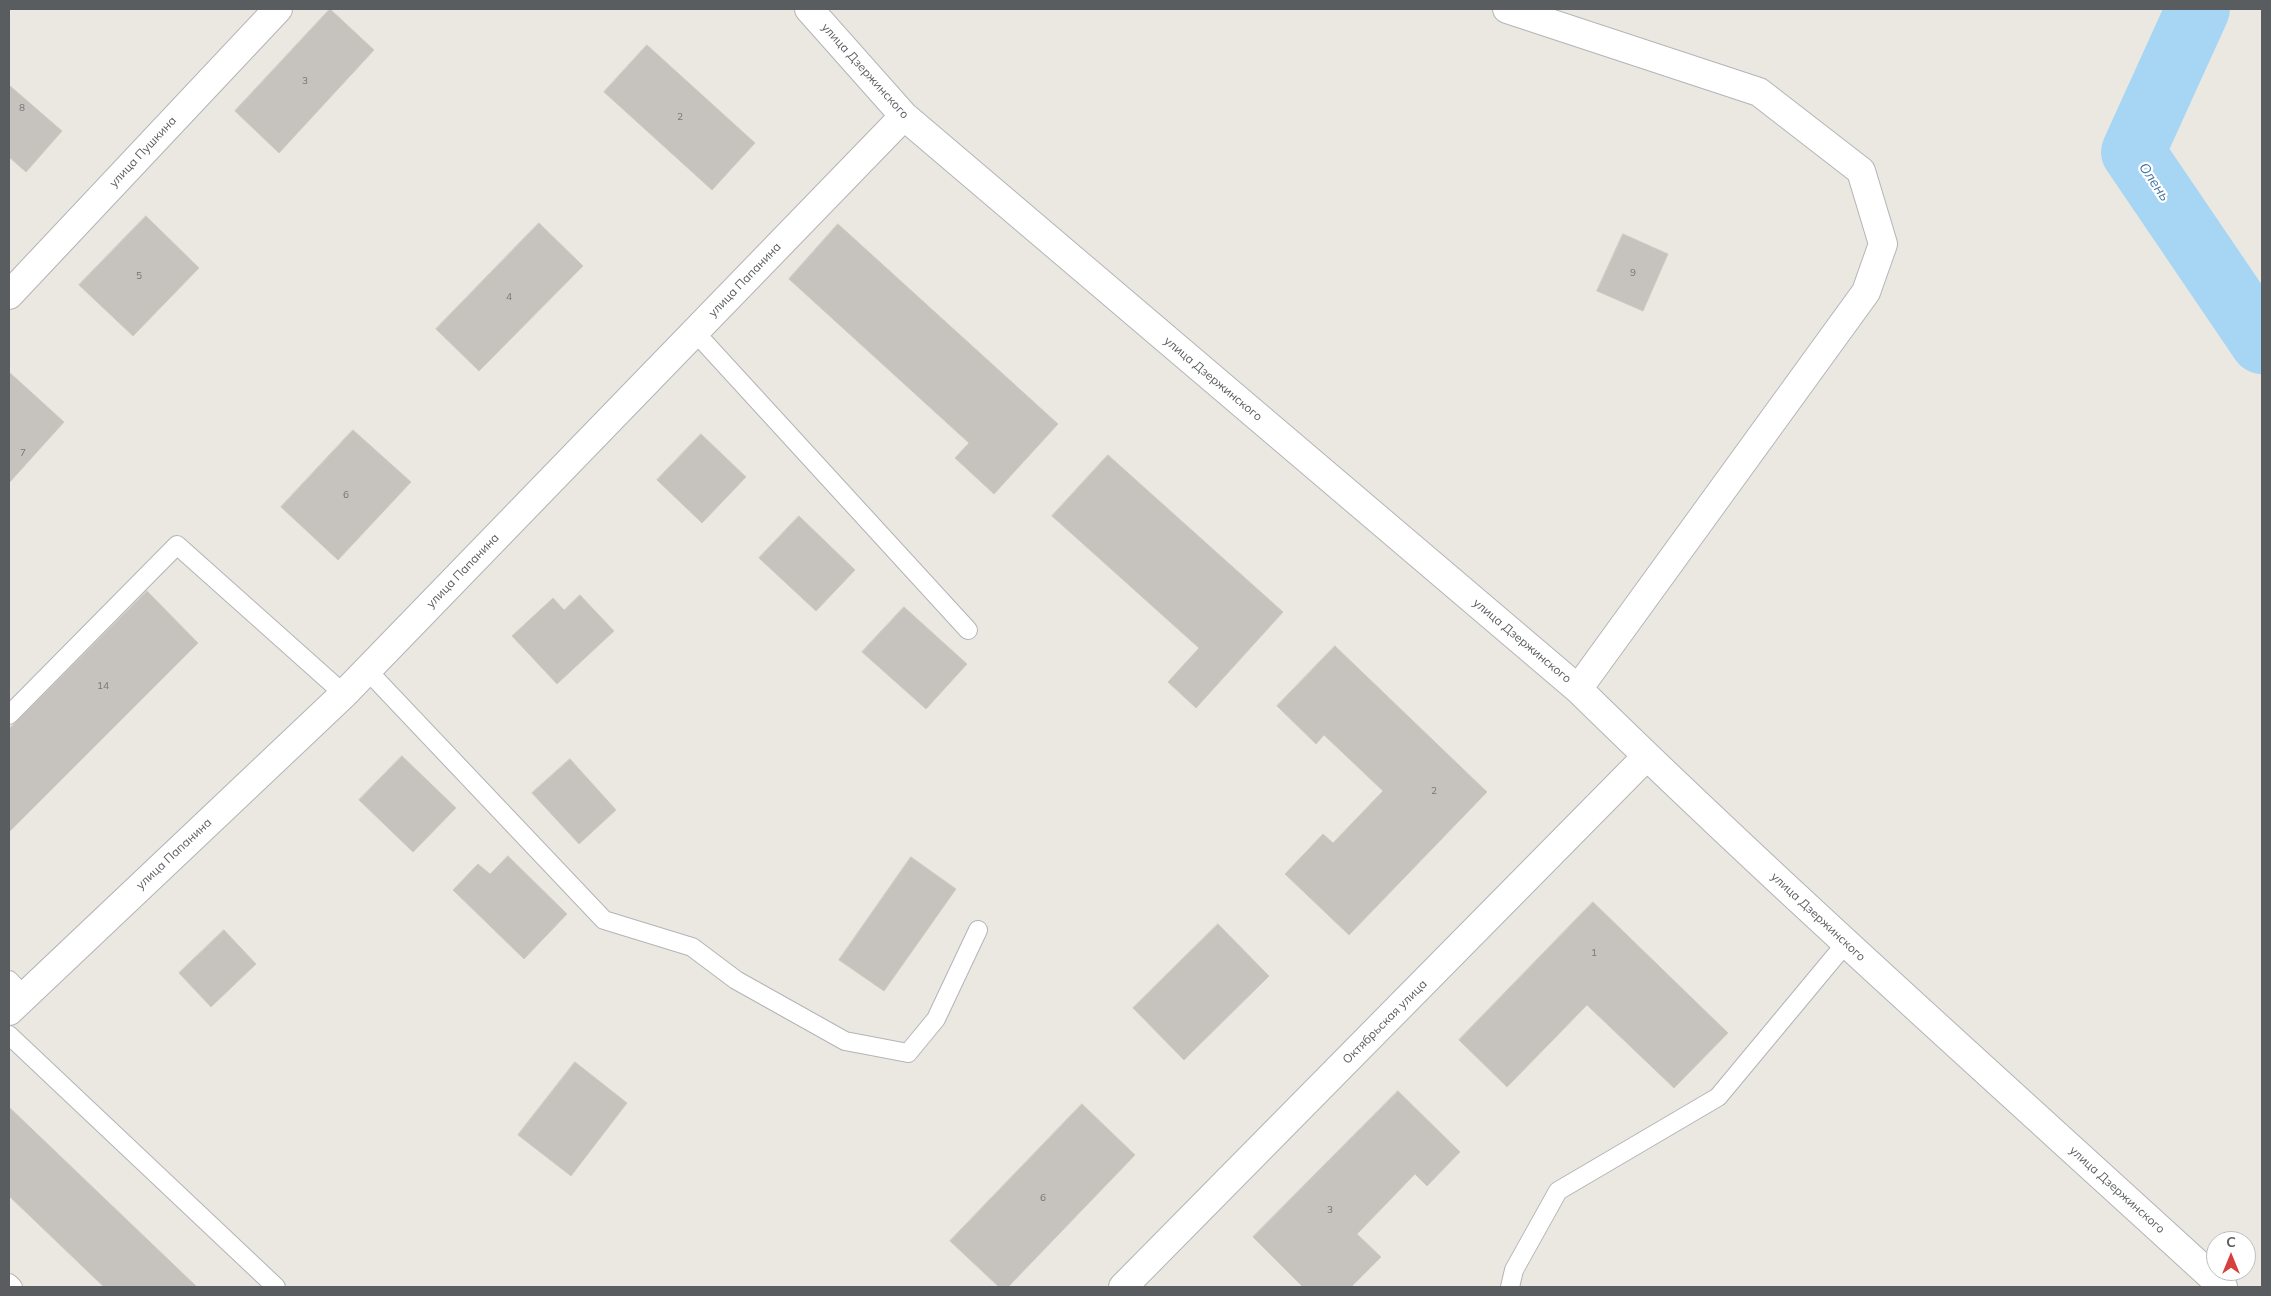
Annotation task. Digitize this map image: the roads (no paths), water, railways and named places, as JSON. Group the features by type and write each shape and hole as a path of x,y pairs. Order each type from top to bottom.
{"street":[{"name":"улица Пушкина","path":"9,295 278,9"},
{"name":"улица Дзержинского","path":"810,9 904,116 1578,688 1647,756 1846,943 2223,1287"},
{"path":"1507,9 1759,92 1861,171 1883,244 1866,292 1578,688"},
{"name":"улица Папанина","path":"14,996 344,694 904,116"},
{"name":"Октябрьская улица","path":"1122,1287 1647,756"}],"lane":[{"path":"695,332 968,630"},
{"path":"9,714 177,545 344,694"},
{"path":"367,670 604,920 692,947 736,980 845,1041 908,1053 936,1019 978,930"},
{"path":"1510,1287 1514,1270 1558,1191 1718,1097 1846,943"},
{"path":"9,1035 276,1287"},
{"path":"9,1283 13,1287"}],"waterway":[{"name":"Олень","path":"2198,9 2133,152 2262,342"}]}
